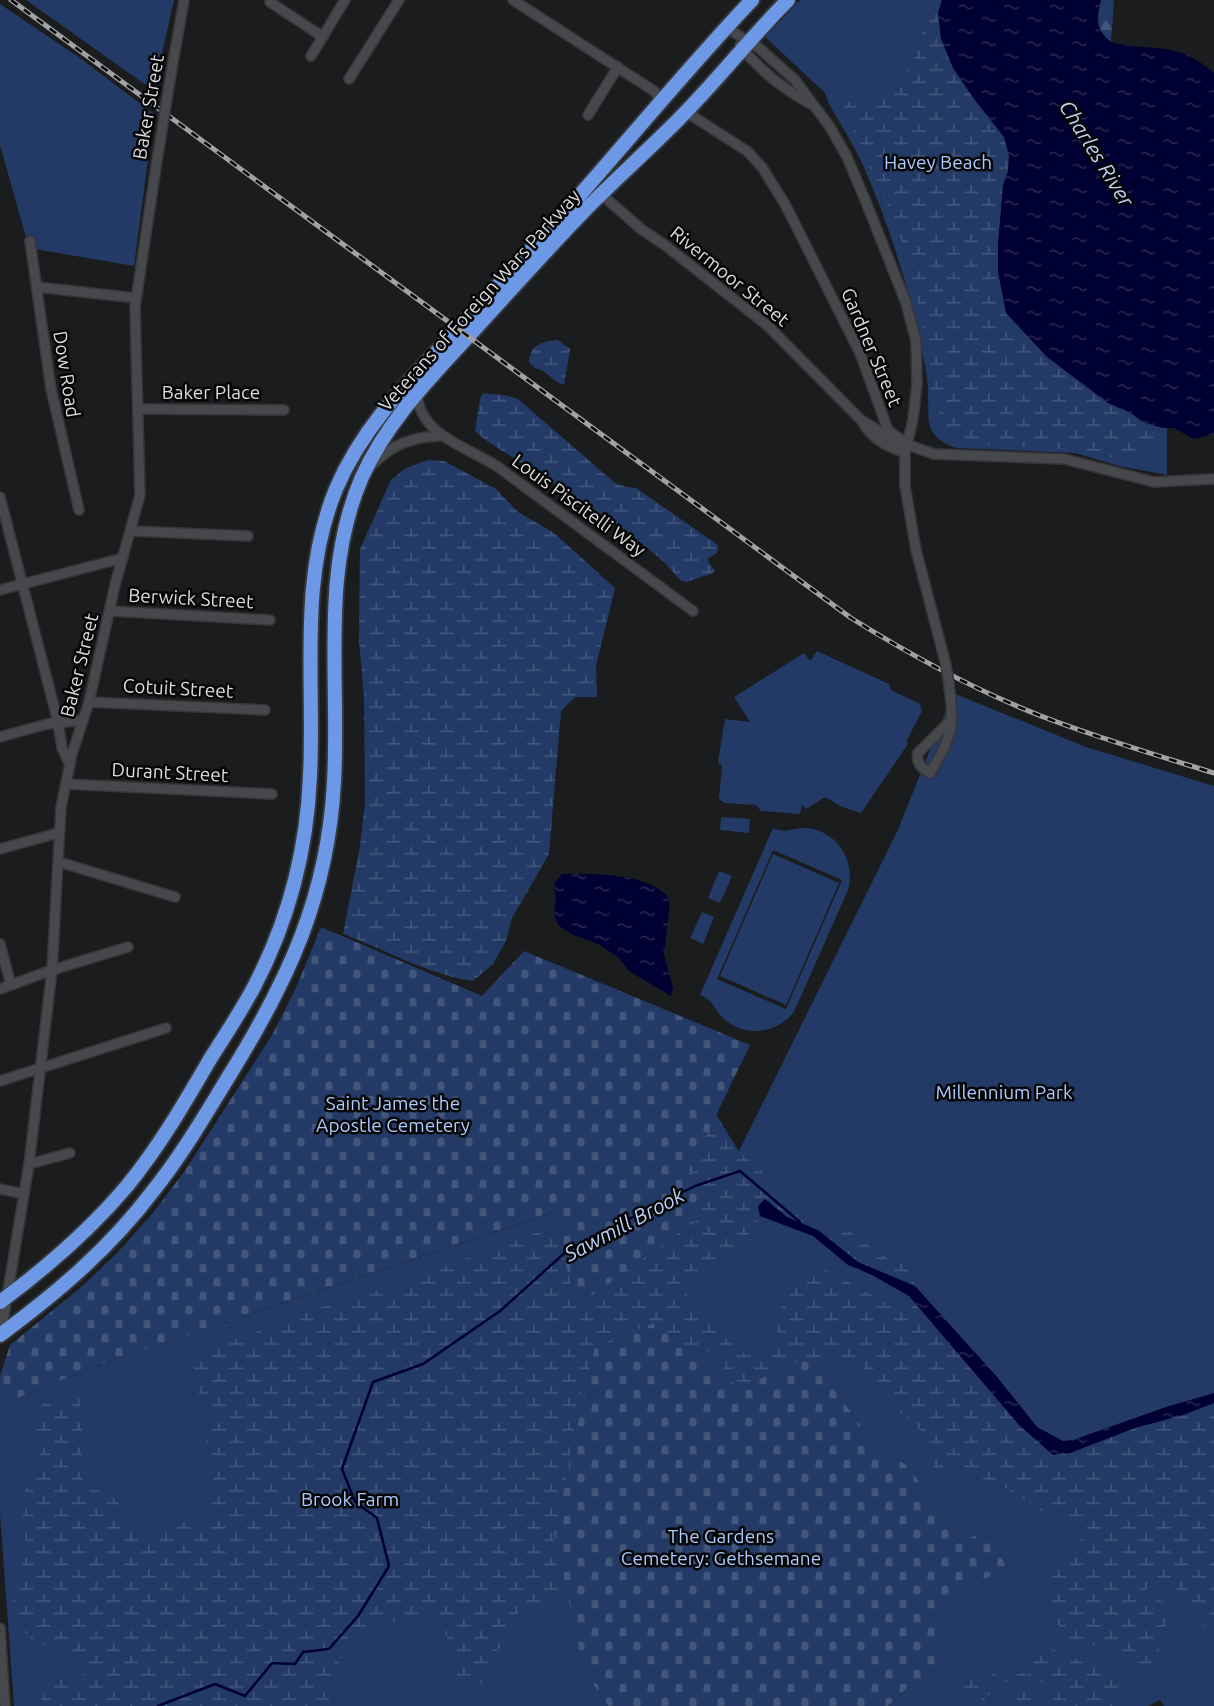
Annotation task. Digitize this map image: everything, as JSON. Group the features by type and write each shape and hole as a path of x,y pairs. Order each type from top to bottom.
{"highway":[{"name":"Veterans of Foreign Wars Parkway","path":"2,1299 80,1235 128,1185 172,1123 254,986 280,926 300,856 309,791 311,602 314,572 327,516 350,460 388,404 555,224 661,100 752,0"},
{"name":"Veterans of Foreign Wars Parkway","path":"0,1337 80,1271 145,1202 188,1142 272,1005 302,939 322,869 333,796 338,563 347,520 364,472 387,431 417,392 601,194 686,112 788,0"},
{"path":"311,721 335,722"}],"street":[{"name":"Baker Street","path":"0,1337 2,1299 24,1194 41,1067 52,970 58,833 66,784 140,495 136,298 184,0"},
{"path":"311,56 345,0"},
{"path":"349,79 399,0"},
{"path":"513,0 654,91 661,100"},
{"path":"270,2 323,37"},
{"path":"727,27 746,45 795,80 830,127 847,157 905,303 916,341 917,384 906,448 905,486 916,550 946,665 953,710 950,736 930,773 920,765 918,752 951,720"},
{"path":"588,114 618,67"},
{"name":"Gardner Street","path":"686,112 747,151 762,167 786,206 860,354 888,430 906,448"},
{"name":"Rivermoor Street","path":"601,194 641,229 768,326 862,421 906,448 934,454 1064,459 1154,482 1214,479"},
{"name":"Dow Road","path":"30,241 51,389 79,510"},
{"path":"37,287 136,298"},
{"name":"Louis Piscitelli Way","path":"417,392 418,406 423,416 440,436 488,461 693,611"},
{"name":"Baker Place","path":"138,410 284,410"},
{"path":"364,472 388,449 401,442 424,436 440,436"},
{"path":"0,497 58,722 62,748 70,765"},
{"path":"131,531 248,536"},
{"path":"0,590 123,558"},
{"name":"Berwick Street","path":"110,611 270,620"},
{"name":"Cotuit Street","path":"89,702 265,710"},
{"path":"0,737 58,722 83,720"},
{"name":"Durant Street","path":"66,784 272,794"},
{"path":"0,849 58,833"},
{"path":"58,862 175,897"},
{"path":"0,944 11,985"},
{"path":"0,989 128,947"},
{"path":"0,1081 166,1028"},
{"path":"29,1164 70,1153"},
{"path":"0,1189 24,1194"},
{"path":"0,1629 5,1706"}],"green space":[{"path":"26,0 174,0 157,93"},
{"name":"Havey Beach","path":"800,0 940,0 1167,426 1167,475 1119,466 1075,453 956,448 938,439 933,433 929,421 926,370 912,307 872,186 825,93 762,34 770,32"},
{"name":"Havey Beach","path":"928,0 942,0 938,13 963,77 973,97 1007,146 1009,163 1001,196 998,239 999,281 1004,309 1017,329 1054,364 1100,397 1145,422 1163,428 1143,453 1134,459 1075,450 957,443 946,440 941,431 938,404 929,384 931,349 921,321 916,291 895,219 875,182 843,104 879,93 885,95 912,64 921,42"},
{"path":"1101,0 1114,0 1111,42 1102,33 1098,23"},
{"path":"0,4 80,58 154,114 134,266 29,248 0,145"},
{"path":"558,340 570,349 564,385 529,362 535,347"},
{"path":"483,393 518,399 615,483 636,488 718,545 717,553 708,558 709,564 715,570 713,573 687,582 681,581 664,562 627,531 484,439 475,431"},
{"path":"428,460 444,461 496,489 518,512 554,533 615,588 596,666 597,697 575,697 561,711 549,854 512,918 506,941 493,964 473,981 439,973 343,934 360,846 365,803 364,697 359,639 360,549 391,480 406,468"},
{"path":"817,651 889,684 891,690 920,704 922,711 907,740 908,744 861,813 842,807 825,797 806,809 802,804 800,814 761,811 756,805 724,803 719,798 722,766 718,762 725,719 750,722 734,697 804,653 810,661"},
{"name":"Millennium Park","path":"943,689 1086,747 1214,786 1214,1706 1164,1706 1160,1700 1148,1706 888,1706 907,1688 935,1680 935,1623 960,1585 1009,1571 987,1531 957,1542 909,1466 878,1449 828,1381 584,1671 608,1706 14,1706 0,1514 0,1405 104,1363 554,1212 576,1306 729,1171 897,832 947,708"},
{"path":"721,817 750,819 749,833 720,830"},
{"path":"773,828 782,831 805,828 816,830 835,841 842,848 849,868 848,890 794,1012 769,1029 750,1031 731,1024 709,1000 700,995","holes":["773,850 842,880 786,1009 717,979"]},
{"path":"773,854 839,883 786,1005 720,976"},
{"path":"719,871 732,876 720,903 708,898"},
{"path":"702,912 714,917 703,944 690,938"},
{"name":"Saint James the Apostle Cemetery","path":"321,927 482,996 524,951 750,1045 691,1167 703,1216 576,1306 553,1212 104,1363 0,1405 0,1376 10,1345 79,1289 117,1253 152,1214 184,1172 272,1035 295,990"},
{"name":"Brook Farm","path":"710,1104 739,1152 760,1168 778,1198 806,1210 816,1220 837,1225 850,1232 888,1259 901,1259 913,1266 915,1286 858,1262 818,1230 787,1217 765,1199 757,1211 760,1216 743,1242 723,1257 698,1270 687,1293 689,1308 742,1352 760,1360 772,1353 776,1344 778,1319 787,1293 795,1286 811,1280 821,1267 899,1310 909,1296 1019,1425 1070,1453 1105,1438 1214,1403 1214,1637 1205,1632 1204,1621 1194,1604 1153,1574 1148,1575 1146,1593 1167,1604 1163,1637 1149,1666 1142,1667 1095,1646 1076,1645 1058,1624 1045,1581 1052,1571 1070,1558 1082,1533 1052,1518 998,1484 975,1476 937,1469 927,1458 921,1431 894,1409 874,1375 861,1367 849,1362 801,1361 738,1390 730,1383 719,1352 715,1350 591,1365 580,1396 565,1491 555,1533 558,1597 530,1606 516,1616 507,1632 506,1643 488,1657 488,1667 481,1684 471,1687 460,1684 441,1624 430,1615 415,1614 379,1628 360,1632 349,1639 342,1652 326,1706 38,1706 47,1687 60,1674 82,1679 85,1673 82,1665 69,1652 34,1642 15,1622 12,1606 26,1546 22,1509 25,1490 41,1457 34,1439 33,1419 45,1402 65,1396 79,1398 83,1486 113,1497 124,1515 125,1525 136,1530 154,1530 174,1527 186,1521 208,1523 211,1521 214,1484 206,1440 209,1418 187,1363 191,1356 343,1299 387,1288 564,1222"},
{"name":"The Gardens Cemetery: Gethsemane","path":"654,1323 740,1388 805,1359 828,1381 878,1449 909,1466 957,1542 987,1531 1009,1571 960,1586 936,1623 935,1681 907,1688 888,1706 608,1706 584,1671 554,1533 595,1347"},
{"path":"1049,1648 1116,1675 1123,1688 1122,1706 1056,1706 1047,1683 1032,1678 1025,1667 1026,1662 1036,1652"},
{"path":"1014,1667 1029,1677 1030,1696 1037,1706 1009,1706 1019,1686 1013,1681 1000,1685 983,1702 968,1698 961,1682 963,1677 980,1682 1001,1669"}],"water":[{"name":"Charles River","path":"942,0 1101,0 1098,12 1099,28 1111,42 1176,51 1188,55 1214,73 1214,434 1194,439 1174,428 1144,423 1131,413 1108,403 1047,357 1006,313 998,272 998,244 1003,185 1009,156 1004,137 953,68 941,39 938,13"},
{"path":"562,874 636,879 650,884 670,900 664,955 673,988 671,996 629,971 618,957 598,944 571,934 558,925 554,913 554,884"},
{"path":"765,1199 787,1217 818,1230 858,1262 915,1286 998,1378 1037,1427 1063,1441 1214,1393 1214,1403 1135,1428 1070,1453 1053,1455 1019,1425 909,1296 848,1265 813,1236 760,1216 758,1206"}],"waterway":[{"name":"Sawmill Brook","path":"158,1706 215,1684 245,1696 272,1663 295,1664 303,1652 329,1649 358,1616 389,1566 377,1518 355,1502 342,1469 373,1382 423,1364 500,1311 569,1249 695,1186 740,1171 800,1222"}],"railway":[{"path":"11,0 851,618 944,672 1016,706 1084,732 1214,773"}]}
